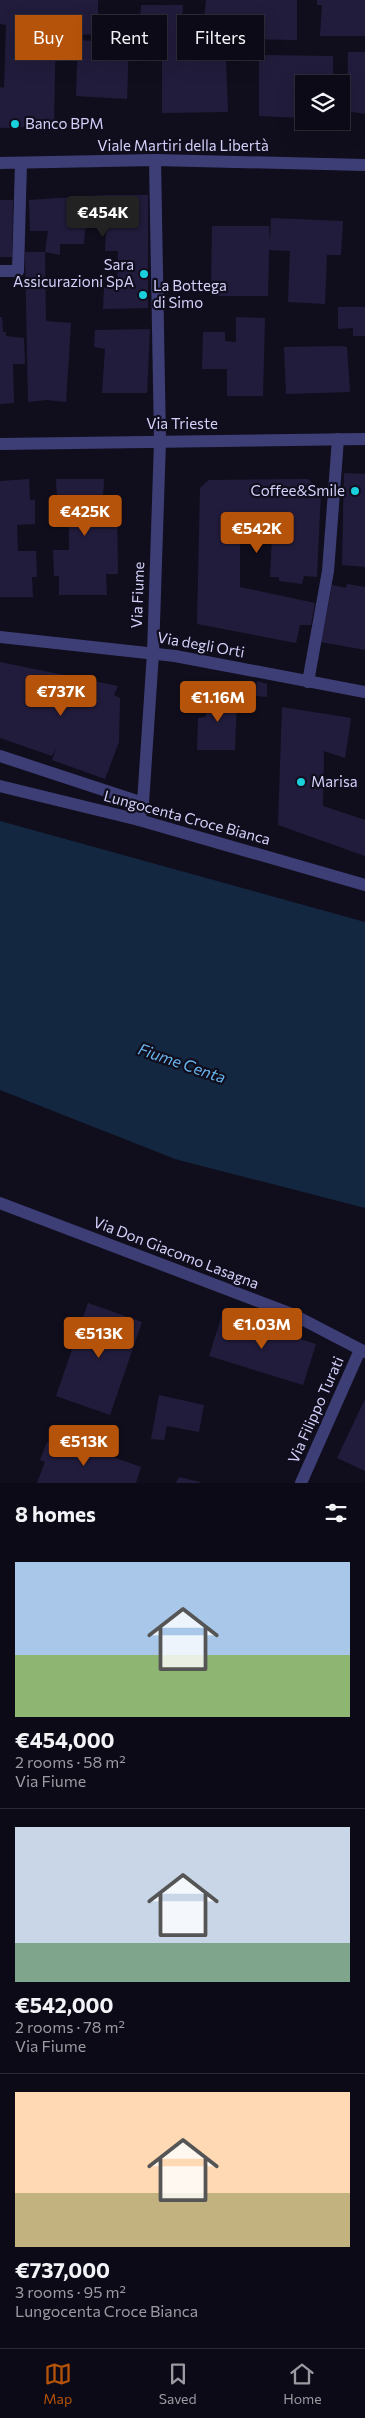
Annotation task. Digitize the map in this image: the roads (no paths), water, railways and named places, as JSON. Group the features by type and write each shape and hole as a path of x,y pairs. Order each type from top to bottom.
{"street":[{"name":"Viale Martiri della Libertà","path":"0,163 155,160 365,165"},
{"name":"Via Fiume","path":"138,820 143,802 153,653 160,441 155,160"},
{"path":"0,271 18,271 21,163"},
{"path":"308,682 328,570 338,439"},
{"name":"Via Trieste","path":"0,444 365,439"},
{"name":"Via degli Orti","path":"0,637 153,653 365,692"},
{"name":"Lungocenta Croce Bianca","path":"0,756 143,802"},
{"name":"Lungocenta Croce Bianca","path":"0,786 138,820 365,885"},
{"name":"Via Don Giacomo Lasagna","path":"0,1203 292,1314 363,1351"},
{"name":"Via Filippo Turati","path":"301,1483 363,1351"}],"water":[{"name":"Fiume Centa","path":"0,821 365,922 365,1208 175,1159 0,1090"}],"place":[{"name":"Banco BPM","path":"15,124"},
{"name":"Sara Assicurazioni SpA","path":"144,274"},
{"name":"La Bottega di Simo","path":"143,295"},
{"name":"Coffee&Smile","path":"355,491"},
{"name":"Marisa","path":"301,782"}]}
